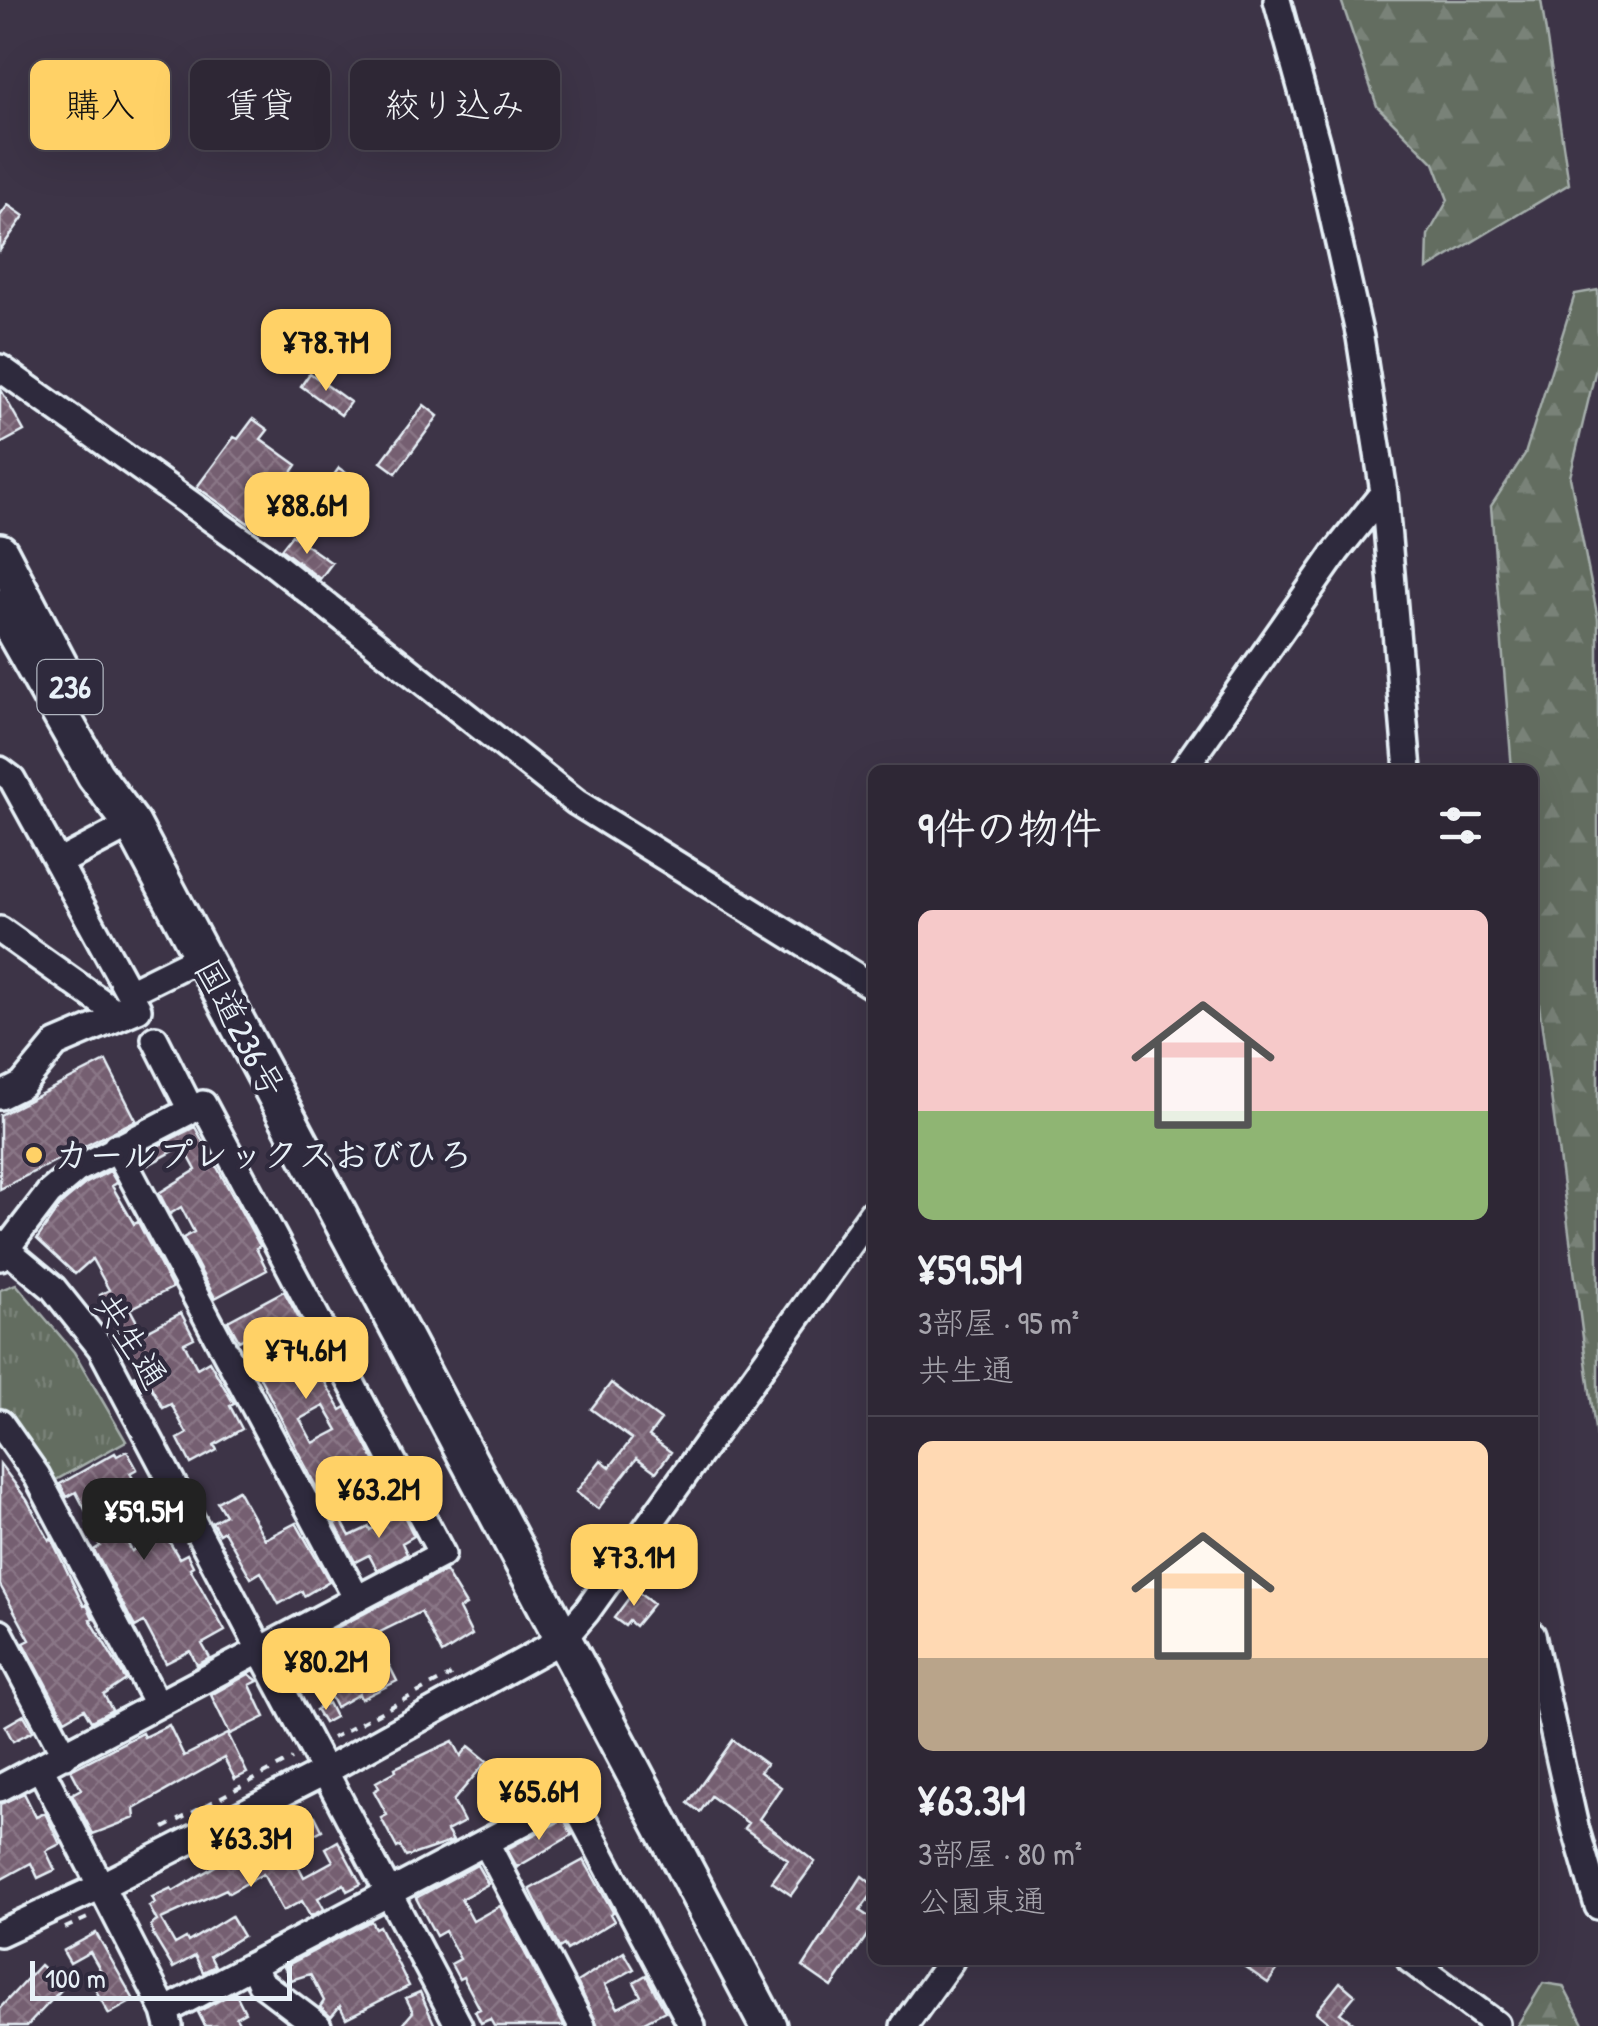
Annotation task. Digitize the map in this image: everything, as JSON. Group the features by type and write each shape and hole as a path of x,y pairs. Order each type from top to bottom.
{"highway":[{"name":"国道236号","path":"0,552 20,641"},
{"name":"国道236号","path":"0,607 95,775 132,824 768,2026"}],"street":[{"path":"1278,0 1360,337 1384,492 1408,765"},
{"path":"0,368 265,557 576,802 868,984"},
{"path":"1186,765 1336,552 1384,492"},
{"path":"0,770 12,779 60,862 125,1004"},
{"path":"60,862 132,824"},
{"path":"0,930 125,1004"},
{"path":"0,1070 11,1090 56,1044 202,956"},
{"path":"155,1039 191,1110"},
{"path":"0,1788 442,1554 203,1104 76,1170 48,1193 2,1250"},
{"path":"116,1147 357,1599"},
{"path":"0,1934 322,1773 563,1640 599,1596 868,1219"},
{"name":"共生通","path":"2,1250 53,1288 101,1348 262,1650 322,1773 459,2026"},
{"path":"0,1422 38,1476 156,1704"},
{"path":"0,1633 65,1754"},
{"path":"1538,1662 1575,1826 1598,1906"},
{"path":"40,1767 167,2018 252,1965 572,1797 692,2026"},
{"path":"486,1843 582,2026"},
{"path":"252,1965 260,1982 318,2026"},
{"path":"904,2026 947,1965"},
{"path":"1417,1965 1496,2024"}],"path":[{"path":"158,1831 460,1670"}],"green space":[{"path":"1341,0 1541,0 1569,184 1427,269 1428,235 1448,200 1434,163 1377,106"},
{"path":"1598,290 1598,360 1570,477 1598,619 1598,1452 1538,997 1538,765 1512,765 1491,506 1525,454 1575,294"},
{"path":"16,1284 74,1352 126,1441 54,1481 14,1420 0,1407 0,1290"},
{"path":"1543,1983 1563,1986 1584,2026 1517,2026"}],"building":[{"path":"8,205 24,216 0,250 0,216"},
{"path":"310,373 350,402 341,415 301,386"},
{"path":"0,388 24,431 0,444"},
{"path":"424,405 438,416 396,473 381,462"},
{"path":"253,419 268,430 261,439 297,465 284,484 279,481 248,523 197,487 234,437 238,439"},
{"path":"339,468 367,488 339,526 312,505"},
{"path":"292,535 332,563 320,579 281,549"},
{"name":"カールプレックスおびひろ","path":"106,1061 136,1120 0,1189 0,1115"},
{"path":"195,1127 260,1246 256,1248 267,1270 215,1298 183,1238 194,1232 181,1207 170,1214 159,1193 196,1170 183,1146 148,1165 142,1154"},
{"path":"110,1171 117,1183 112,1186 134,1224 138,1222 172,1288 130,1309 143,1333 181,1313 194,1338 184,1343 197,1368 209,1361 234,1404 230,1406 242,1429 214,1445 217,1450 191,1464 178,1439 187,1434 171,1404 163,1408 150,1385 141,1389 134,1376 139,1374 100,1295 109,1290 92,1259 75,1274 37,1239 61,1204 85,1184"},
{"path":"284,1291 306,1332 313,1350 309,1353 341,1410 346,1407 375,1462 343,1479 353,1499 329,1512 253,1364 286,1347 273,1323 239,1341 228,1321","holes":["324,1406 338,1430 313,1443 300,1419"]},
{"path":"611,1383 661,1420 649,1436 671,1452 656,1472 637,1458 598,1509 576,1492 601,1460 610,1467 632,1439 591,1409"},
{"path":"127,1451 137,1469 130,1473 150,1510 119,1528 132,1551 164,1533 179,1558 187,1554 193,1566 190,1568 225,1631 202,1644 210,1658 197,1665 190,1651 166,1663 144,1622 135,1627 94,1550 100,1546 76,1492 67,1497 60,1484 115,1453 117,1456"},
{"path":"0,1464 51,1538 84,1606 87,1605 93,1618 90,1619 126,1680 104,1695 112,1710 91,1721 84,1709 65,1720 24,1643 30,1640 0,1585"},
{"path":"238,1490 265,1539 296,1523 329,1581 304,1596 302,1591 279,1604 261,1572 251,1578 224,1531 219,1534 212,1522 225,1515 217,1502"},
{"path":"402,1512 414,1536 402,1543 407,1554 377,1570 369,1555 355,1562 335,1523 341,1520 350,1536"},
{"path":"445,1571 466,1605 459,1609 472,1635 442,1654 421,1612 374,1635 397,1681 336,1707 324,1684 343,1673 330,1650 306,1662 299,1648"},
{"path":"635,1590 653,1604 635,1626 629,1621 625,1626 614,1618"},
{"path":"249,1674 258,1681 250,1685 265,1717 230,1734 211,1695"},
{"path":"328,1703 335,1717 324,1723 316,1710"},
{"path":"24,1715 33,1731 13,1741 5,1726"},
{"path":"169,1725 184,1756 228,1734 247,1773 235,1779 224,1758 134,1809 135,1818 93,1834 72,1794 81,1789 71,1770 142,1733 144,1737"},
{"path":"733,1740 766,1764 760,1772 781,1787 759,1819 815,1862 791,1895 772,1882 788,1860 744,1828 748,1823 711,1796 700,1812 688,1803"},
{"path":"453,1741 461,1756 469,1746 487,1761 453,1801 464,1822 447,1831 453,1841 406,1857 381,1818 387,1815 374,1791 379,1788 376,1782 396,1771 395,1768"},
{"path":"24,1793 36,1817 45,1813 60,1844 46,1851 55,1870 38,1878 31,1863 0,1880 0,1804"},
{"path":"310,1815 315,1816 322,1830 289,1848 304,1877 333,1861 326,1848 338,1841 361,1884 347,1891 344,1884 318,1898 324,1909 310,1916 302,1901 283,1911 263,1874 229,1893 226,1889 161,1919 175,1944 186,1938 188,1942 231,1916 243,1936 210,1956 215,1966 203,1972 195,1956 173,1968 153,1935 151,1925 157,1921 149,1906 155,1903 152,1897 171,1888 173,1891"},
{"path":"564,1819 572,1835 517,1867 507,1849"},
{"path":"584,1860 613,1912 610,1914 614,1921 567,1950 564,1945 559,1948 530,1889"},
{"path":"477,1865 488,1884 461,1899 473,1921 500,1906 564,2026 494,2026 490,2019 481,2023 475,2011 480,2009 463,1977 459,1979 451,1964 460,1959 445,1931 436,1936 416,1898"},
{"path":"862,1876 868,1881 868,1900 860,1911 868,1916 868,1934 832,1987 803,1967"},
{"path":"371,1921 375,1928 379,1926 409,1986 346,2018 340,2006 331,2017 320,2007 324,2001 310,1974 291,1980 284,1967"},
{"path":"96,1933 134,2000 109,2014 94,1987 106,1980 90,1952 70,1963 63,1951"},
{"path":"624,1952 634,1969 605,1985 618,2008 641,1996 634,1982 646,1975 665,2011 636,2026 598,2026 577,1982"},
{"path":"40,1965 61,1990 27,2026 0,2026 0,2008"},
{"path":"1242,1965 1281,1965 1268,1983"},
{"path":"1340,1982 1355,1995 1340,2013 1357,2026 1333,2026 1316,2012"},
{"path":"235,1992 245,2012 236,2017 241,2026 205,2026 198,2012"},
{"path":"420,1992 435,2026 401,2026 413,2012 406,1998"}],"place":[{"name":"カールプレックスおびひろ","path":"34,1155"}]}
